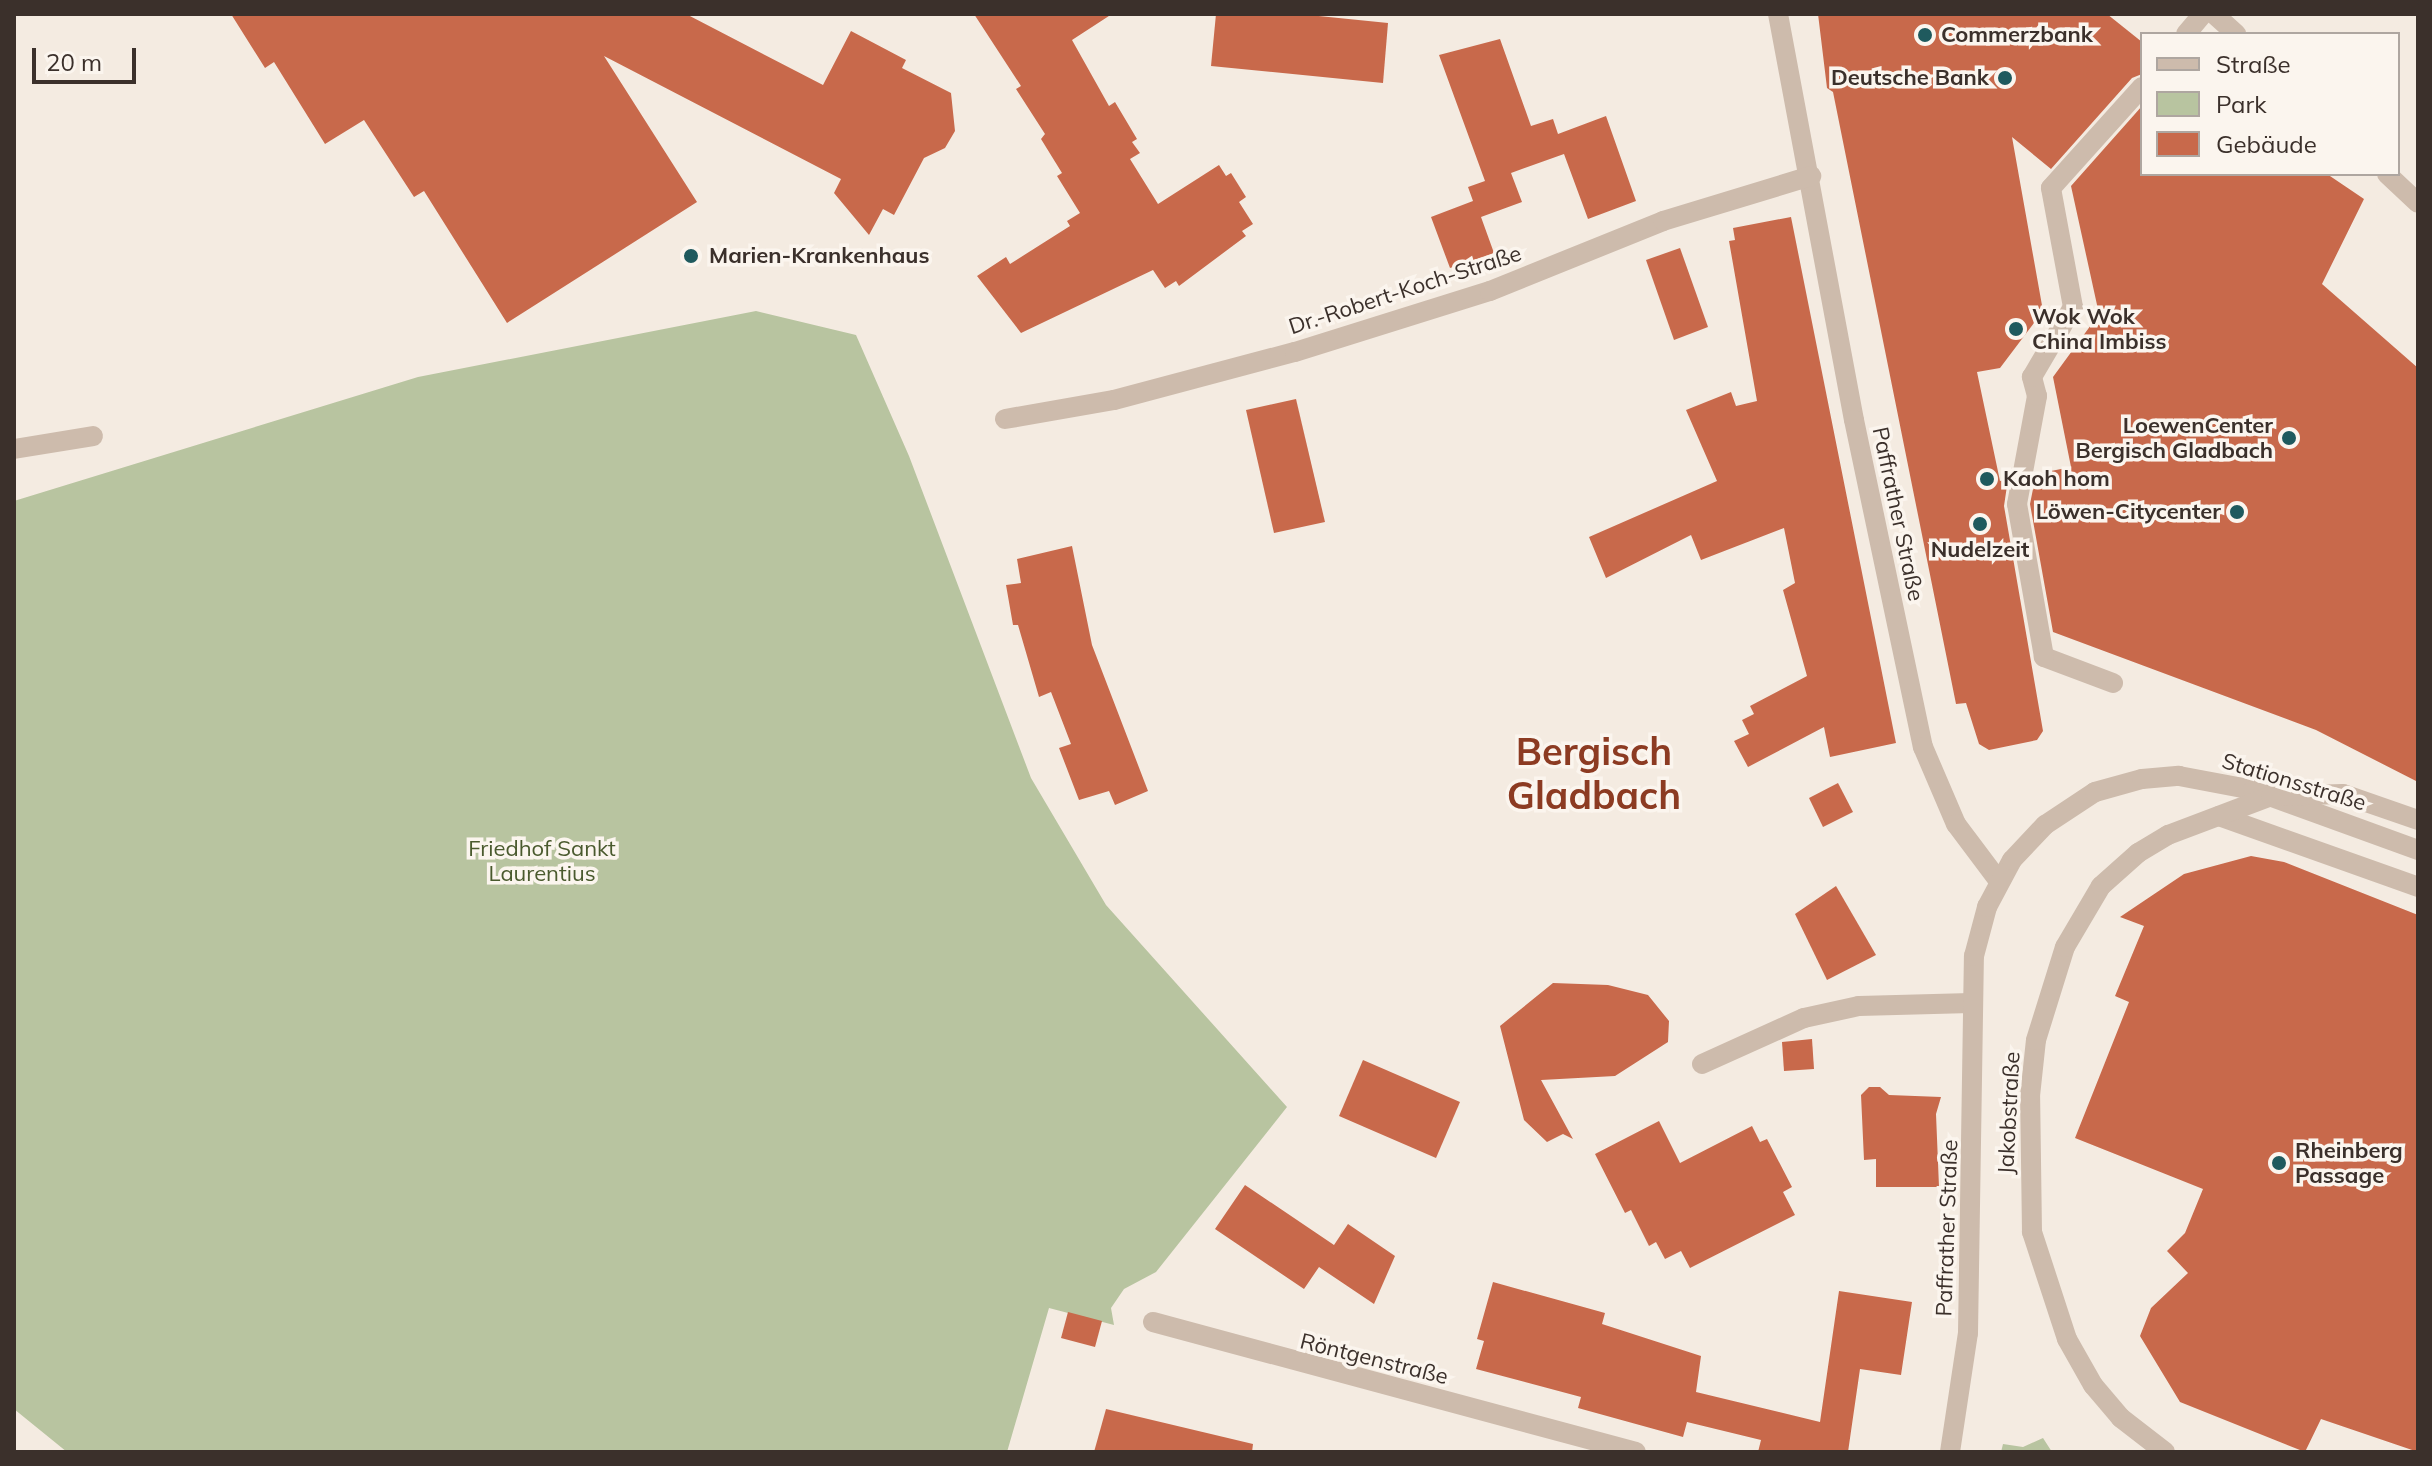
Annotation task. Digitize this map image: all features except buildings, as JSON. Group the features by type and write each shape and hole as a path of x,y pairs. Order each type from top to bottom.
{"street":[{"name":"Paffrather Straße","path":"1778,14 1811,176 1854,420 1923,747 1956,824 1998,880 1980,928 1971,1003 1974,1151 1968,1333 1950,1452"},
{"path":"2188,32 2203,14"},
{"path":"2214,14 2234,32"},
{"path":"2113,683 2044,657 2017,504 2037,396 2032,377 2073,307 2051,188 2140,89"},
{"name":"Dr.-Robert-Koch-Straße","path":"1005,419 1114,400 1295,352 1490,291 1663,221 1811,176"},
{"path":"2389,176 2418,203"},
{"path":"14,449 93,436"},
{"name":"Stationsstraße","path":"1998,880 2045,825 2112,786 2179,776 2253,790 2418,850"},
{"name":"Jakobstraße","path":"2165,1452 2121,1418 2093,1385 2059,1316 2032,1232 2030,1096 2036,1040 2078,919 2101,886 2138,853 2168,835 2271,796 2303,792 2343,794 2418,820"},
{"path":"2219,816 2418,887"},
{"path":"1702,1064 1804,1018 1859,1006 1971,1003"},
{"name":"Röntgenstraße","path":"1153,1322 1582,1445 1636,1452"}],"green space":[{"name":"Friedhof Sankt Laurentius","path":"756,311 856,335 909,456 1031,778 1106,905 1287,1107 1156,1272 1124,1289 1111,1308 1114,1325 1049,1308 1007,1452 67,1452 14,1409 14,501 418,377"},
{"path":"2043,1438 2052,1452 2001,1452 2003,1444 2023,1447"}],"place":[{"name":"Commerzbank","path":"1925,35"},
{"name":"Deutsche Bank","path":"2005,78"},
{"name":"Marien-Krankenhaus","path":"691,256"},
{"name":"Wok Wok China Imbiss","path":"2016,329"},
{"name":"LoewenCenter Bergisch Gladbach","path":"2289,438"},
{"name":"Kaoh hom","path":"1987,479"},
{"name":"Löwen-Citycenter","path":"2237,512"},
{"name":"Nudelzeit","path":"1980,524"},
{"name":"Rheinberg Passage","path":"2279,1163"}],"district":[{"name":"Bergisch Gladbach","path":"1594,774"}]}
